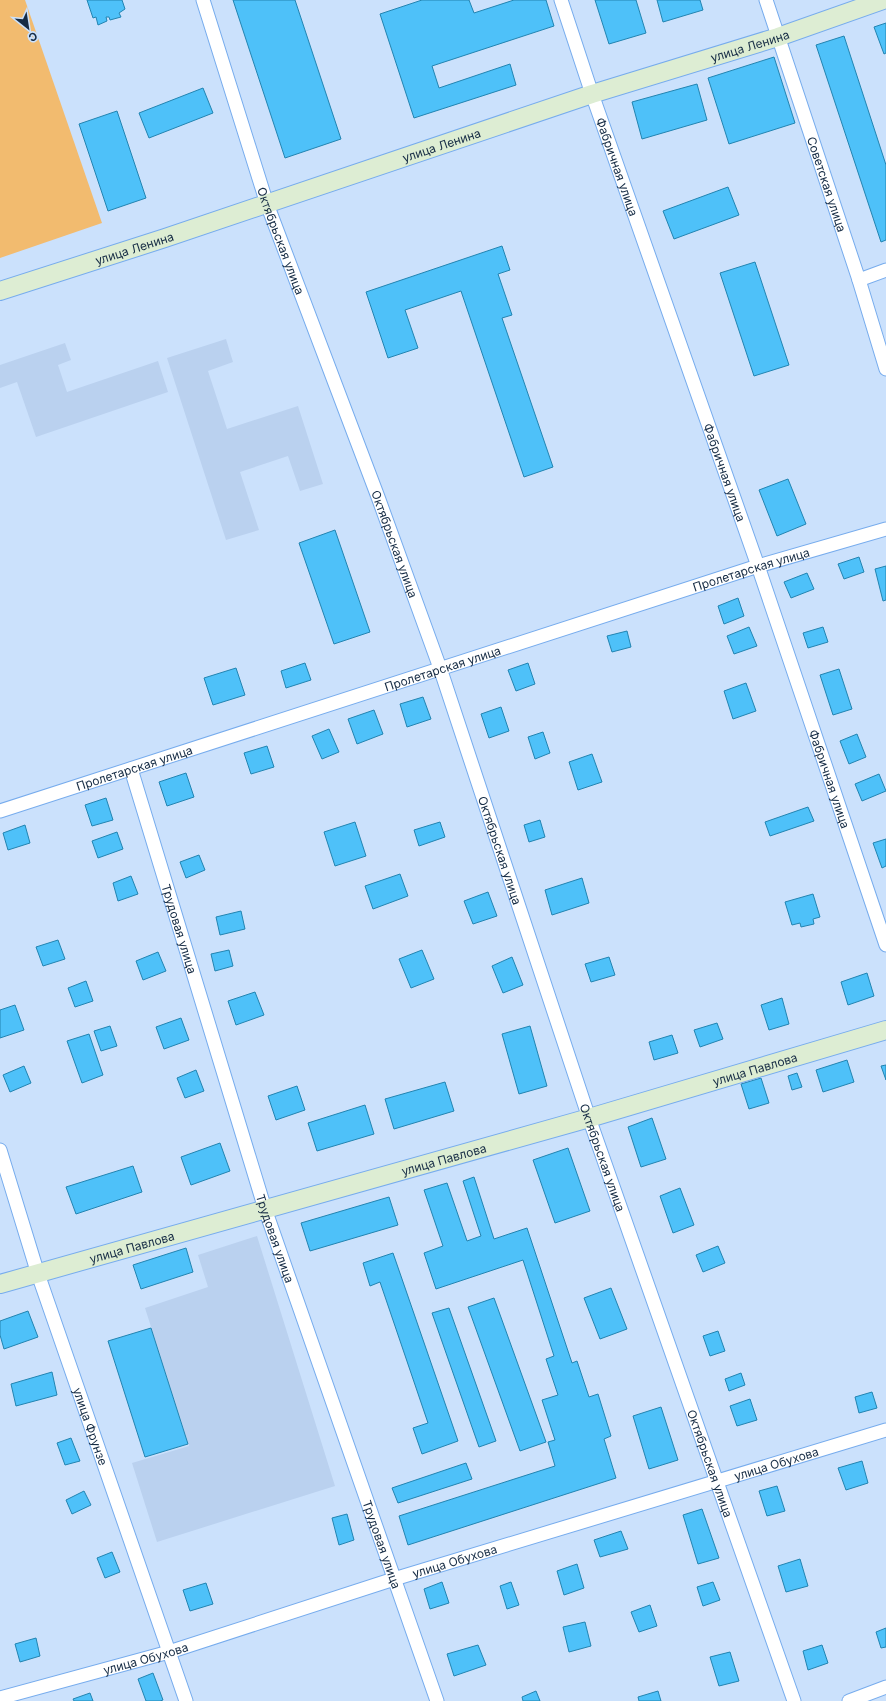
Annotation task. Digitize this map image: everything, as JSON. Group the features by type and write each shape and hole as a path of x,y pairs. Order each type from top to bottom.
{"street":[{"name":"Октябрьская улица","path":"203,0 267,204 378,497 440,668 589,1118 794,1701"},
{"name":"Фабричная улица","path":"561,0 592,94 758,566 886,945"},
{"name":"Советская улица","path":"766,0 859,280 886,369"},
{"name":"улица Ленина","path":"0,291 165,238 592,94 778,37 883,0"},
{"path":"859,280 886,270"},
{"name":"Пролетарская улица","path":"0,811 758,566 886,529"},
{"name":"Трудовая улица","path":"131,769 266,1209 437,1701"},
{"name":"улица Павлова","path":"0,1284 589,1118 886,1030"},
{"name":"улица Фрунзе","path":"0,1150 38,1274 186,1701"},
{"name":"улица Обухова","path":"0,1698 169,1652 394,1579 886,1430"},
{"path":"849,1701 886,1687"}],"shaded area":[{"path":"0,0 25,0 102,223 0,258"},
{"path":"226,339 233,362 208,371 227,429 298,406 323,484 300,491 288,456 240,472 259,530 226,540 167,358"},
{"path":"65,343 71,360 58,365 67,392 158,361 168,392 36,437 17,382 0,388 0,365"},
{"path":"257,1236 335,1486 157,1542 132,1463 189,1446 145,1308 208,1287 198,1255"}],"building":[{"path":"87,0 122,0 125,9 119,13 121,17 110,20 109,17 106,17 107,21 98,25 96,17 93,18"},
{"path":"233,0 295,0 341,139 285,158"},
{"path":"422,0 469,0 474,13 514,0 546,0 554,26 432,66 439,88 510,64 516,85 414,118 380,14"},
{"path":"595,0 636,0 646,33 609,44"},
{"path":"657,0 700,0 703,10 663,22"},
{"path":"886,23 886,53 884,54 874,27"},
{"path":"844,36 886,165 886,240 881,242 816,45"},
{"path":"774,57 795,123 729,144 708,78"},
{"path":"697,84 707,120 642,139 632,102"},
{"path":"203,88 213,113 149,138 139,113"},
{"path":"117,111 146,198 108,211 79,124"},
{"path":"728,187 739,215 674,239 663,211"},
{"path":"502,246 510,270 498,274 512,315 502,318 553,467 524,477 461,291 405,310 418,348 388,358 366,292"},
{"path":"755,262 789,365 754,376 720,273"},
{"path":"788,479 806,524 777,536 759,490"},
{"path":"335,530 370,632 334,644 299,543"},
{"path":"859,557 864,572 844,579 838,564"},
{"path":"886,566 886,600 883,601 875,569"},
{"path":"807,573 814,589 791,598 784,582"},
{"path":"738,598 744,616 724,624 718,606"},
{"path":"749,627 757,646 734,654 727,636"},
{"path":"823,627 828,642 808,648 803,633"},
{"path":"627,631 631,647 612,652 607,636"},
{"path":"305,663 311,680 286,688 281,671"},
{"path":"528,663 535,684 516,691 508,670"},
{"path":"236,668 245,695 213,705 204,678"},
{"path":"839,669 852,709 833,715 820,675"},
{"path":"746,683 756,711 733,719 724,691"},
{"path":"423,697 431,719 407,727 400,704"},
{"path":"501,707 509,731 489,738 481,714"},
{"path":"374,710 383,734 357,744 348,719"},
{"path":"329,729 339,752 322,759 312,736"},
{"path":"543,732 550,753 535,759 528,737"},
{"path":"857,734 866,757 849,764 840,741"},
{"path":"267,746 274,767 251,774 244,753"},
{"path":"592,754 602,782 578,790 569,762"},
{"path":"186,773 194,797 167,806 159,782"},
{"path":"879,774 886,791 862,801 855,784"},
{"path":"106,798 113,820 92,826 85,805"},
{"path":"808,807 814,821 770,836 765,822"},
{"path":"540,820 545,837 529,842 524,825"},
{"path":"355,822 366,856 335,866 324,832"},
{"path":"440,822 445,837 419,846 414,830"},
{"path":"25,825 30,843 8,850 3,833"},
{"path":"117,832 123,849 98,858 92,841"},
{"path":"886,839 886,866 882,868 873,843"},
{"path":"199,855 205,870 186,878 180,862"},
{"path":"400,874 408,896 373,909 365,886"},
{"path":"131,876 138,894 118,901 113,883"},
{"path":"582,878 589,903 552,915 545,890"},
{"path":"488,892 497,916 473,924 464,901"},
{"path":"813,894 820,917 813,919 814,924 801,927 800,923 792,925 785,902"},
{"path":"241,911 245,929 220,935 216,917"},
{"path":"58,940 65,959 43,966 36,947"},
{"path":"229,950 233,966 215,971 211,954"},
{"path":"422,950 434,979 411,988 399,959"},
{"path":"158,952 166,971 143,980 136,961"},
{"path":"512,957 523,985 503,993 492,966"},
{"path":"609,957 615,975 591,982 585,964"},
{"path":"867,973 874,996 848,1005 841,982"},
{"path":"86,981 93,1001 75,1007 68,988"},
{"path":"255,992 264,1015 236,1025 228,1001"},
{"path":"782,998 789,1024 769,1030 761,1005"},
{"path":"15,1005 24,1030 0,1038 0,1010"},
{"path":"181,1018 189,1040 164,1049 156,1027"},
{"path":"717,1023 723,1039 700,1047 694,1030"},
{"path":"110,1026 117,1046 101,1051 94,1031"},
{"path":"530,1026 547,1086 519,1094 502,1034"},
{"path":"89,1034 103,1075 82,1083 67,1041"},
{"path":"672,1035 678,1053 654,1060 649,1042"},
{"path":"847,1060 854,1082 823,1092 816,1070"},
{"path":"886,1065 886,1080 881,1066"},
{"path":"24,1066 31,1083 10,1092 3,1075"},
{"path":"196,1070 204,1091 185,1098 177,1078"},
{"path":"797,1073 802,1087 792,1090 788,1076"},
{"path":"761,1078 769,1103 749,1109 741,1084"},
{"path":"445,1082 454,1111 394,1129 385,1099"},
{"path":"297,1086 305,1110 276,1120 268,1096"},
{"path":"365,1105 374,1134 317,1151 308,1123"},
{"path":"652,1118 666,1159 641,1167 628,1127"},
{"path":"220,1143 230,1171 191,1185 181,1157"},
{"path":"568,1148 590,1211 555,1223 533,1160"},
{"path":"133,1166 142,1192 76,1214 66,1187"},
{"path":"474,1177 494,1239 527,1228 572,1363 577,1361 589,1397 598,1394 611,1436 604,1439 616,1478 408,1545 399,1516 555,1466 548,1442 555,1440 542,1400 558,1395 546,1359 554,1356 523,1260 436,1289 424,1253 443,1246 424,1190 447,1183 467,1241 481,1236 463,1181"},
{"path":"680,1188 694,1225 673,1233 660,1196"},
{"path":"389,1197 398,1225 310,1251 301,1223"},
{"path":"718,1246 725,1263 703,1272 696,1255"},
{"path":"186,1248 193,1272 141,1289 133,1265"},
{"path":"393,1253 458,1441 422,1454 413,1428 428,1423 380,1282 370,1286 363,1263"},
{"path":"611,1288 627,1329 600,1339 584,1298"},
{"path":"494,1298 546,1442 520,1451 468,1307"},
{"path":"449,1308 496,1441 479,1447 432,1313"},
{"path":"28,1311 38,1337 4,1349 0,1335 0,1321"},
{"path":"151,1328 188,1444 145,1457 108,1341"},
{"path":"718,1331 725,1351 710,1356 703,1336"},
{"path":"52,1372 57,1395 16,1406 11,1384"},
{"path":"741,1373 745,1385 729,1391 725,1379"},
{"path":"872,1392 877,1408 859,1413 855,1397"},
{"path":"750,1399 757,1420 737,1426 730,1406"},
{"path":"661,1407 678,1460 649,1469 633,1416"},
{"path":"71,1438 80,1461 65,1465 57,1443"},
{"path":"862,1461 868,1483 846,1490 838,1468"},
{"path":"466,1463 472,1479 398,1503 392,1488"},
{"path":"777,1486 785,1511 767,1516 759,1491"},
{"path":"84,1491 91,1505 72,1514 66,1500"},
{"path":"702,1509 719,1558 698,1564 683,1515"},
{"path":"347,1514 354,1540 339,1545 332,1518"},
{"path":"621,1531 628,1549 600,1557 594,1540"},
{"path":"112,1552 120,1572 105,1578 97,1558"},
{"path":"800,1559 808,1586 786,1592 778,1566"},
{"path":"577,1564 584,1588 564,1595 557,1571"},
{"path":"442,1582 449,1603 430,1609 424,1589"},
{"path":"511,1582 519,1605 507,1609 500,1586"},
{"path":"713,1582 720,1600 703,1606 697,1587"},
{"path":"206,1583 213,1604 190,1611 183,1590"},
{"path":"650,1605 657,1626 639,1632 631,1612"},
{"path":"585,1622 591,1646 569,1652 563,1627"},
{"path":"886,1628 886,1647 881,1648 876,1632"},
{"path":"36,1638 40,1656 20,1662 15,1644"},
{"path":"478,1645 486,1665 454,1676 447,1654"},
{"path":"822,1645 828,1663 808,1670 803,1651"},
{"path":"730,1652 739,1681 719,1686 710,1657"},
{"path":"153,1673 163,1700 146,1701 138,1679"},
{"path":"536,1691 540,1701 523,1701 522,1697"},
{"path":"658,1691 661,1701 639,1701 638,1697"},
{"path":"90,1693 93,1701 74,1701 73,1699"}]}
